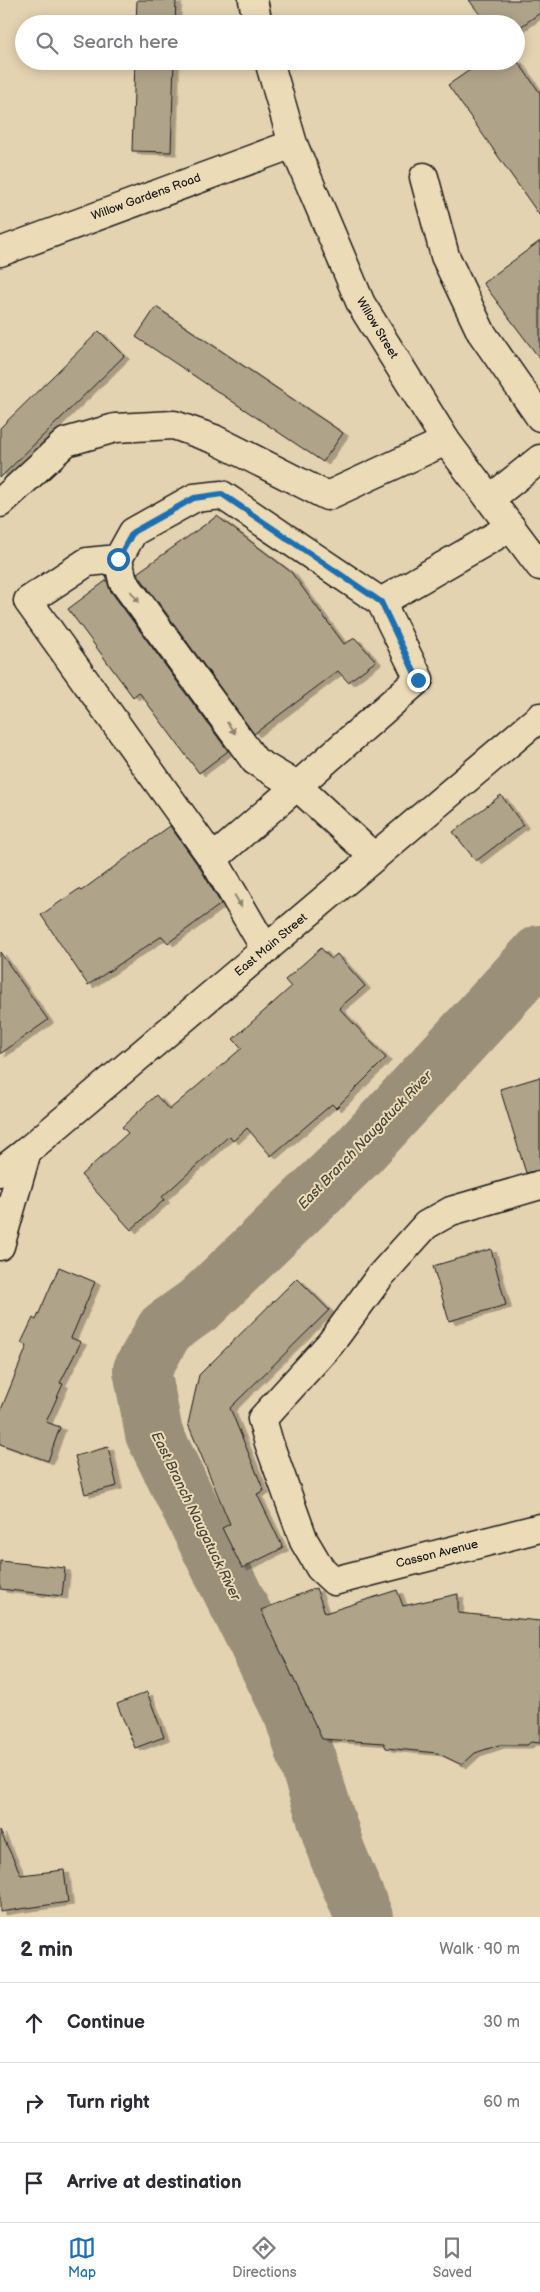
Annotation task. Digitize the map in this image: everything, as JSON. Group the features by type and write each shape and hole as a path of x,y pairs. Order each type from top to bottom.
{"main road":[{"path":"253,0 256,15"},
{"name":"Willow Street","path":"271,70 292,144 361,304 446,441 540,566"},
{"name":"Willow Gardens Road","path":"0,252 292,144"},
{"path":"424,177 445,256 481,332 540,417"},
{"path":"0,503 66,442 115,428 174,425 214,439 327,496 446,441"},
{"path":"490,499 540,459"},
{"path":"213,859 296,786 418,680 381,602 222,494 194,498 133,532 118,559 123,581 255,761 296,786 374,857"},
{"path":"381,602 511,527"},
{"path":"118,559 87,562 28,601 213,859 266,950"},
{"name":"East Main Street","path":"0,1172 266,950 540,717"},
{"path":"0,1246 27,1151"},
{"name":"Casson Avenue","path":"540,1184 451,1211 426,1225 381,1274 330,1344 262,1419 304,1541 320,1568 334,1581 540,1528"}],"building":[{"path":"137,0 176,0 175,15 136,15"},
{"path":"469,0 540,0 540,13 525,24 525,15 480,15"},
{"path":"135,70 174,70 171,152 132,151"},
{"path":"470,70 524,70 540,93 540,216 448,85"},
{"path":"540,241 540,359 483,283"},
{"path":"156,307 343,433 323,462 136,337"},
{"path":"99,331 124,356 0,478 0,428"},
{"path":"217,516 291,572 344,644 355,638 376,661 348,682 338,671 254,734 137,573"},
{"path":"107,580 110,590 228,751 199,773 139,692 133,697 68,609"},
{"path":"501,795 523,825 476,861 453,832"},
{"path":"170,826 200,868 221,904 168,943 162,936 88,985 41,915 79,889 81,891"},
{"path":"321,948 331,959 337,954 365,986 339,1008 386,1058 336,1108 332,1104 271,1156 247,1128 233,1141 229,1136 162,1197 164,1200 131,1230 81,1175 128,1133 122,1127 156,1095 169,1110 242,1048 233,1039 291,987 285,980"},
{"path":"0,952 48,1020 0,1054"},
{"path":"540,1077 540,1170 526,1173 500,1089"},
{"path":"491,1249 506,1305 449,1321 433,1266"},
{"path":"59,1267 95,1282 71,1338 81,1342 60,1383 63,1384 46,1422 60,1427 48,1461 0,1444 0,1412 27,1346 21,1343 33,1318 36,1320"},
{"path":"297,1278 329,1310 230,1408 264,1491 257,1494 283,1548 242,1568 222,1528 230,1524 188,1424 199,1375"},
{"path":"108,1447 117,1486 85,1494 75,1456"},
{"path":"0,1561 65,1568 62,1596 0,1589"},
{"path":"316,1588 325,1613 397,1590 403,1606 458,1594 458,1613 540,1621 540,1743 499,1745 475,1753 462,1765 437,1753 386,1748 384,1743 322,1739 261,1610"},
{"path":"147,1692 164,1737 135,1748 117,1704"},
{"path":"0,1831 21,1875 64,1870 68,1902 0,1912"}],"waterway":[{"name":"East Branch Naugatuck River","path":"364,1917 337,1853 293,1715 154,1434 142,1370 165,1329 200,1304 356,1154 540,954"}],"route":[{"path":"118,559 133,532 194,498 222,494 288,541 381,602 418,680"}]}
